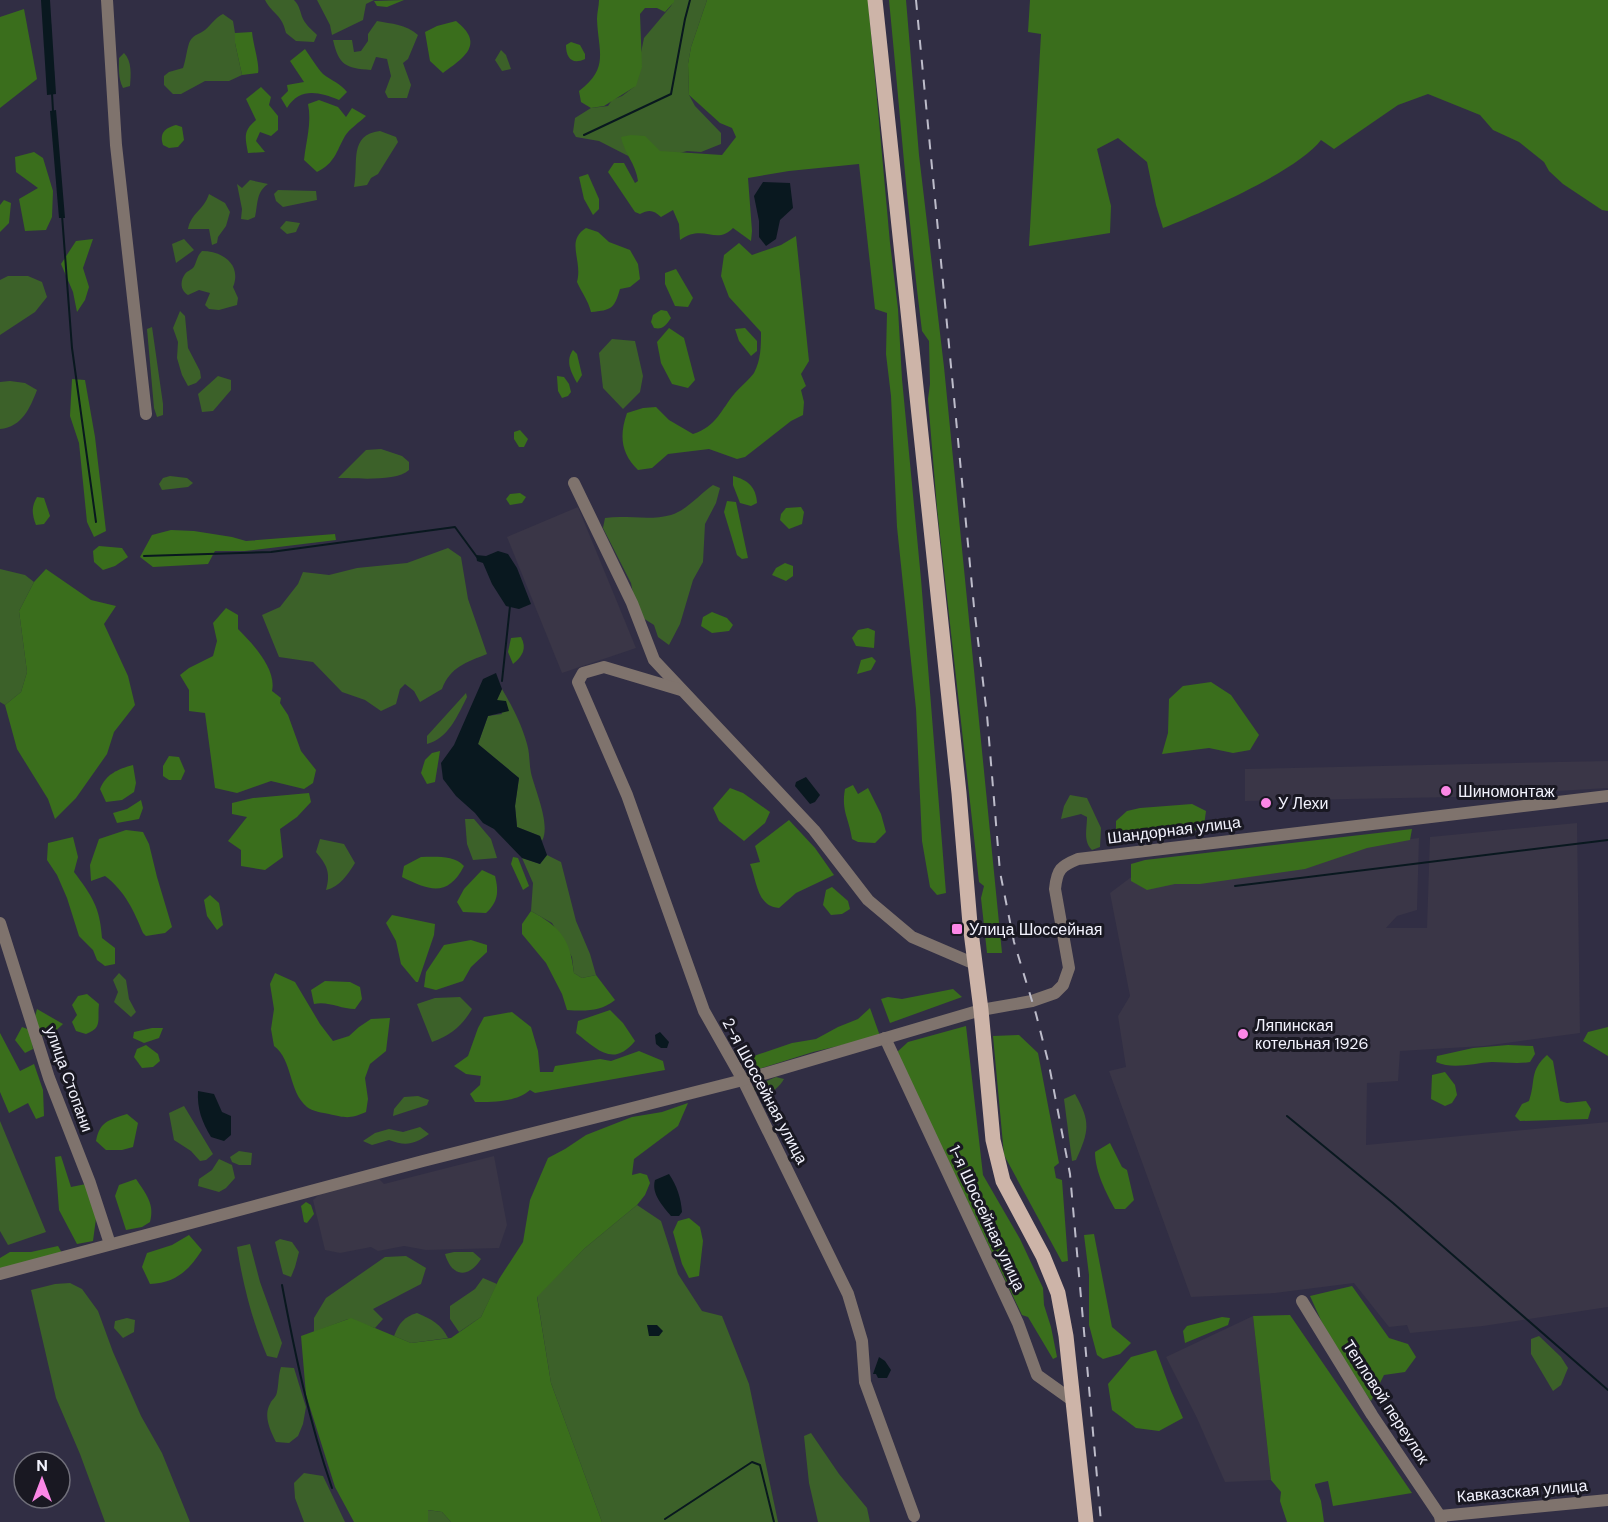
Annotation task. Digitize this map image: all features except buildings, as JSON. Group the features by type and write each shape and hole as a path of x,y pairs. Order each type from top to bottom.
{"main road":[{"path":"875,0 959,793 993,1140 996,1160 1003,1181 1043,1256 1058,1293 1066,1336 1086,1522"}],"street":[{"path":"107,0 116,145 146,414"},
{"path":"574,483 632,603 654,660 814,830 868,900 912,937 975,964"},
{"name":"2-я Шоссейная улица","path":"681,690 604,667 583,673 578,682 627,795 704,1011 743,1080 848,1294 862,1341 865,1382 914,1516"},
{"name":"Шандорная улица","path":"981,1010 1032,1001 1055,993 1063,985 1069,968 1055,888 1056,875 1063,865 1078,859 1608,796"},
{"name":"улица Стопани","path":"0,923 48,1078 90,1183 110,1244"},
{"path":"0,1274 743,1080 981,1010"},
{"name":"1-я Шоссейная улица","path":"885,1038 1018,1323 1037,1375 1072,1400"},
{"name":"Тепловой переулок","path":"1302,1300 1372,1415 1440,1519"},
{"name":"Кавказская улица","path":"1440,1519 1608,1500"}],"shaded area":[{"path":"41,0 50,0 56,94 47,95"},
{"path":"56,110 65,218 59,218 50,111"},
{"path":"763,182 790,183 793,208 780,220 776,239 766,246 759,237 759,221 754,196"},
{"path":"578,507 636,648 562,673 507,537"},
{"path":"498,551 508,554 517,568 531,604 519,609 506,606 492,584 483,563 477,561 476,555 486,556"},
{"path":"496,673 502,689 497,700 506,701 509,711 488,716 478,744 519,778 515,806 517,827 540,836 547,855 540,864 522,858 494,829 483,823 456,796 443,779 441,763 454,745 483,679"},
{"path":"1608,761 1608,788 1455,797 1245,801 1245,769"},
{"path":"806,777 820,795 815,802 810,804 795,786 796,782"},
{"path":"1577,823 1580,1033 1484,1046 1400,1051 1398,1081 1367,1083 1366,1145 1608,1122 1608,1307 1483,1326 1410,1333 1407,1325 1389,1327 1354,1283 1275,1293 1191,1297 1109,1071 1126,1067 1118,1016 1130,996 1110,893 1138,872 1419,838 1417,910 1397,916 1386,928 1427,928 1430,837"},
{"path":"660,1032 669,1042 667,1048 661,1048 656,1044 655,1035"},
{"path":"198,1091 214,1094 222,1112 231,1116 231,1135 224,1141 211,1137 199,1110"},
{"path":"494,1156 507,1225 499,1248 426,1250 404,1246 378,1251 371,1247 340,1253 325,1250 313,1200 322,1192 378,1178 384,1184"},
{"path":"669,1174 680,1197 682,1212 679,1216 671,1216 658,1200 655,1190 655,1180"},
{"path":"1253,1316 1271,1480 1225,1482 1197,1418 1166,1357"},
{"path":"647,1325 657,1325 663,1331 659,1336 649,1336"},
{"path":"879,1357 891,1370 887,1378 878,1378 876,1374 873,1374"}],"green space":[{"path":"265,0 294,0 304,21 317,35 314,42 296,41 286,33 280,18"},
{"path":"317,0 374,0 366,4 363,20 332,35 330,25"},
{"path":"404,0 387,7 377,6 374,1"},
{"path":"599,0 674,0 674,2 665,12 657,8 645,8 640,14 642,67 636,86 604,106 591,108 581,102 579,91 589,83 599,67 597,19"},
{"path":"674,0 707,0 691,47 688,64 689,95 695,106 721,133 721,144 701,152 687,151 638,161 599,141 576,137 573,132 575,118 591,108 608,106 612,100 634,87 644,38"},
{"path":"707,0 868,0 898,309 946,893 937,895 930,887 922,841 916,709 897,527 891,396 886,354 887,313 875,309 859,164 789,171 748,178 751,241 733,228 721,235 696,233 680,240 679,224 673,210 661,217 651,211 640,214 635,212 608,172 614,163 624,163 635,183 638,181 621,137 645,136 660,151 722,155 736,137 732,128 720,123 689,95 688,64 691,47"},
{"path":"889,0 906,0 919,155 944,367 1002,953 987,953 981,898 984,886 979,882 937,508 928,399 929,341 922,331 917,290"},
{"path":"1030,0 1608,0 1608,211 1602,210 1563,184 1549,171 1544,162 1519,142 1493,130 1480,115 1428,94 1398,105 1334,149 1321,140 1292,165 1271,178 1224,202 1163,228 1147,162 1118,138 1097,149 1111,206 1110,233 1029,246 1041,34 1028,32"},
{"path":"24,9 37,79 0,108 0,17"},
{"path":"223,14 233,21 242,75 229,81 205,81 181,94 173,94 164,85 164,76 183,68 192,39"},
{"path":"377,21 403,27 418,35 408,59 403,63 411,85 407,98 388,98 385,92 391,76 387,59 376,57 371,70 344,64 338,55 333,40 352,40 354,52 361,51 368,41 368,34"},
{"path":"456,21 465,29 469,37 469,50 443,73 430,61 425,32"},
{"path":"252,32 258,73 242,75 235,33"},
{"path":"571,42 580,45 585,59 573,61 569,57 566,45"},
{"path":"305,49 323,74 347,92 339,100 317,93 304,94 292,101 287,108 281,98 288,91 287,85 304,82 290,61"},
{"path":"501,50 506,55 511,69 502,71 495,60"},
{"path":"124,53 130,64 131,77 130,86 123,88 119,58"},
{"path":"261,87 271,97 269,105 278,116 278,130 271,136 260,132 256,141 265,152 248,153 246,135 256,120 246,99"},
{"path":"319,100 338,107 346,117 352,108 366,116 347,133 331,161 317,172 304,160 309,125 308,104"},
{"path":"176,125 182,127 184,140 178,147 169,148 163,145 162,134 166,129"},
{"path":"380,131 396,137 398,142 378,174 371,178 367,185 354,187 359,144 363,138"},
{"path":"34,152 43,158 53,191 52,217 46,230 25,231 19,199 38,188 16,172 15,157"},
{"path":"588,174 599,199 599,209 593,215 584,199 579,177"},
{"path":"250,180 268,184 259,195 255,217 248,220 241,219 242,209 237,184 242,188"},
{"path":"278,190 316,191 317,200 283,207 276,201 274,194"},
{"path":"209,194 225,203 230,212 217,243 212,245 209,229 188,229"},
{"path":"4,200 11,203 9,223 0,232 0,205"},
{"path":"286,221 300,223 296,232 287,234 280,228"},
{"path":"586,228 598,232 609,242 630,250 638,264 640,279 630,287 620,289 614,305 608,309 591,312 577,282 577,239"},
{"path":"796,236 809,361 801,374 806,386 801,390 804,402 803,415 791,421 745,457 737,459 709,449 668,454 652,468 638,470 632,464 623,444 623,429 627,413 656,407 669,420 693,434 701,431 713,422 735,393 752,376 758,363 761,332 729,297 721,276 724,255 739,243 752,255 781,245"},
{"path":"93,239 83,268 89,287 85,300 77,312 73,292 61,264 76,241"},
{"path":"184,239 194,250 176,263 172,244"},
{"path":"202,251 217,254 233,266 235,279 233,287 238,298 237,305 219,310 209,309 205,305 210,293 199,290 188,295 183,291 183,277 193,268"},
{"path":"676,269 693,298 688,307 675,306 665,284 665,273"},
{"path":"8,276 28,276 42,282 47,297 35,312 0,335 0,280"},
{"path":"661,310 667,311 671,318 662,328 654,328 651,322 653,315"},
{"path":"180,311 185,316 188,348 200,371 201,378 188,386 177,358 178,342 173,328"},
{"path":"152,327 163,404 163,415 157,417 154,408 147,329"},
{"path":"669,328 684,338 695,380 688,388 672,384 661,363 657,342"},
{"path":"745,328 757,341 757,351 751,356 739,341 735,329"},
{"path":"612,339 635,341 643,376 640,392 623,409 603,388 599,353"},
{"path":"573,350 577,354 582,375 577,383 569,362"},
{"path":"218,376 231,380 231,390 213,411 202,412 198,394"},
{"path":"557,376 564,377 569,384 571,392 568,396 562,398 558,391"},
{"path":"72,379 85,380 95,437 106,531 94,537 87,522 79,443 70,416"},
{"path":"0,382 25,383 37,390 20,421 0,429"},
{"path":"520,430 528,439 524,447 519,447 514,439 514,432"},
{"path":"381,449 402,456 409,462 409,470 403,474 386,478 338,478 366,450"},
{"path":"170,476 187,478 193,483 188,487 162,490 159,484 163,478"},
{"path":"733,476 750,485 757,503 751,506 740,503 733,485"},
{"path":"713,485 720,488 716,503 705,524 703,562 693,580 680,624 669,645 658,637 654,625 643,618 635,603 631,583 603,528 605,518 655,518 671,515 688,506"},
{"path":"520,493 526,497 522,503 510,505 506,499 510,494"},
{"path":"37,497 44,498 50,516 44,524 36,525 33,511"},
{"path":"727,501 736,502 748,558 742,559 737,555 724,512"},
{"path":"801,507 804,512 802,524 789,529 780,520 781,514 786,508"},
{"path":"171,530 194,531 246,541 335,534 336,540 245,551 215,551 208,564 153,567 140,557 152,535"},
{"path":"99,546 122,548 128,557 115,566 103,570 94,562 93,551"},
{"path":"448,548 461,557 468,599 487,654 454,670 442,689 420,702 414,691 405,684 400,689 396,704 381,711 365,700 342,692 313,662 279,657 262,615 280,607 298,584 303,572 329,575 357,568 407,563"},
{"path":"785,563 793,566 793,576 786,581 772,575 776,568"},
{"path":"0,569 25,575 34,582 19,611 27,672 21,692 5,705 0,702"},
{"path":"46,569 91,600 116,606 104,624 128,676 135,705 114,732 107,754 76,798 55,819 48,799 17,749 5,705 21,692 27,672 19,611 34,582"},
{"path":"226,608 238,615 238,629 267,665 273,683 272,691 281,698 280,703 288,715 301,751 316,770 313,783 304,789 271,781 237,793 215,788 205,713 189,711 189,690 180,675 213,656 217,641 213,623"},
{"path":"712,612 727,618 733,625 729,631 712,633 701,626 703,617"},
{"path":"868,628 875,631 874,648 856,646 852,638 858,630"},
{"path":"521,637 524,645 523,652 513,664 508,652 511,638"},
{"path":"872,657 876,661 871,670 857,674 861,660"},
{"path":"1211,682 1231,695 1259,735 1250,750 1233,753 1209,748 1162,754 1168,733 1169,699 1183,686"},
{"path":"502,689 516,716 529,751 531,773 544,817 542,841 540,836 517,827 515,806 519,778 478,744 488,716 502,714 497,700"},
{"path":"466,693 467,697 447,732 427,744 427,736"},
{"path":"440,751 435,782 427,784 421,773 425,760 432,753"},
{"path":"169,756 179,757 185,771 181,780 169,780 163,776 163,766"},
{"path":"133,765 136,783 134,792 122,800 106,802 100,789 106,779 118,770"},
{"path":"853,785 858,794 868,788 881,814 886,832 875,843 858,842 852,839 844,797 845,789"},
{"path":"730,788 743,793 770,812 765,823 744,841 719,821 713,808"},
{"path":"309,793 311,802 297,817 280,829 283,857 265,870 241,866 241,850 228,841 247,817 232,814 232,803 253,798"},
{"path":"1070,795 1087,798 1101,828 1100,847 1092,850 1087,843 1087,817 1081,814 1061,819"},
{"path":"141,800 143,808 139,819 117,823 113,813 127,809"},
{"path":"1192,804 1206,811 1204,826 1188,834 1126,842 1116,832 1116,821 1127,811"},
{"path":"465,819 474,819 491,839 497,858 473,860 467,844"},
{"path":"789,820 815,848 834,875 796,893 779,908 772,907 762,898 750,864 760,862 755,846"},
{"path":"1412,829 1410,840 1367,848 1305,869 1200,884 1175,884 1147,890 1131,881 1131,864 1145,860"},
{"path":"126,830 143,832 149,844 172,927 165,933 146,936 128,902 112,882 105,876 91,881 90,865 99,839"},
{"path":"73,837 78,857 74,872 94,902 102,938 115,948 115,964 105,966 97,960 93,950 79,936 67,898 57,875 47,860 48,843"},
{"path":"320,839 344,844 355,863 339,883 326,890 327,870 316,852"},
{"path":"547,855 561,862 576,921 596,975 582,978 574,973 572,957 552,923 531,911 533,883 522,858 540,864"},
{"path":"421,857 450,858 464,866 452,883 445,887 430,888 402,877 404,866"},
{"path":"513,857 518,858 529,886 523,890 511,864"},
{"path":"482,870 495,876 497,892 495,901 486,913 463,912 457,902 464,889"},
{"path":"832,887 848,901 850,909 842,914 831,915 823,905 826,890"},
{"path":"210,895 219,903 223,925 217,930 207,916 204,900"},
{"path":"531,911 556,928 562,935 570,951 574,973 582,978 596,975 615,1000 598,1009 567,1010 562,994 546,963 522,934 522,924"},
{"path":"392,915 435,924 434,935 418,982 401,964 396,941 386,923"},
{"path":"471,940 487,945 487,952 471,967 463,981 436,990 424,987 426,972 444,945"},
{"path":"119,973 126,980 129,999 136,1012 131,1017 114,1002 118,992 113,980"},
{"path":"275,973 295,982 333,1041 349,1036 371,1019 390,1018 386,1051 370,1064 365,1078 368,1099 366,1112 348,1117 312,1110 296,1093 284,1059 274,1046 271,1029 274,1009 270,984"},
{"path":"325,981 350,982 360,987 362,999 355,1009 314,1004 311,990"},
{"path":"953,989 962,997 890,1023 881,999 888,997 902,999"},
{"path":"87,994 99,1004 97,1026 86,1034 76,1031 72,1022 77,1015 72,1005 78,996"},
{"path":"460,997 472,1009 455,1029 432,1042 417,1004 435,998"},
{"path":"870,1008 880,1036 813,1052 749,1072 745,1059 792,1043 816,1039 858,1019"},
{"path":"37,1009 63,1024 50,1036 42,1036 34,1020"},
{"path":"610,1010 623,1023 635,1041 627,1049 612,1055 598,1050 576,1033 578,1021"},
{"path":"512,1012 531,1027 538,1051 540,1072 553,1072 555,1066 600,1059 611,1061 639,1051 663,1061 665,1070 535,1093 530,1090 518,1097 504,1100 475,1102 470,1094 480,1085 481,1076 466,1074 454,1066 468,1056 484,1017"},
{"path":"966,1026 983,1175 1020,1239 1043,1288 1044,1305 1057,1357 1053,1359 1028,1317 1022,1315 896,1053 908,1042"},
{"path":"22,1027 30,1030 33,1049 25,1053 15,1040"},
{"path":"1608,1027 1608,1056 1583,1041 1588,1032"},
{"path":"163,1028 159,1038 144,1043 133,1038 134,1032"},
{"path":"0,1033 20,1071 34,1064 43,1090 44,1116 36,1119 28,1103 9,1113 0,1092"},
{"path":"1019,1035 1038,1053 1059,1163 1054,1167 1056,1178 1062,1180 1068,1261 1062,1262 1004,1155 993,1036"},
{"path":"146,1045 158,1054 160,1061 153,1067 142,1068 134,1057 137,1049"},
{"path":"1508,1045 1533,1046 1535,1054 1530,1062 1525,1063 1492,1062 1450,1066 1436,1062 1437,1056 1473,1048"},
{"path":"1547,1055 1553,1061 1560,1101 1567,1103 1586,1101 1591,1109 1588,1119 1520,1121 1515,1116 1522,1104 1529,1101 1535,1071"},
{"path":"1445,1072 1455,1085 1457,1095 1452,1103 1445,1106 1431,1099 1432,1075"},
{"path":"776,1077 784,1079 774,1091 760,1094 753,1087"},
{"path":"1075,1094 1084,1112 1086,1134 1076,1160 1072,1161 1064,1099"},
{"path":"418,1096 429,1100 427,1105 393,1116 394,1109 404,1097"},
{"path":"688,1103 678,1126 634,1159 632,1175 640,1173 647,1175 650,1183 645,1195 637,1205 585,1248 537,1297 551,1383 602,1522 451,1522 442,1512 428,1510 428,1522 354,1522 335,1487 306,1395 301,1336 351,1318 411,1343 451,1338 481,1317 499,1279 523,1242 530,1200 548,1158 586,1135 632,1117 662,1112"},
{"path":"184,1106 213,1154 206,1160 200,1161 191,1151 174,1140 169,1113"},
{"path":"127,1114 138,1123 133,1147 106,1150 96,1141 100,1129 106,1122"},
{"path":"0,1121 46,1232 8,1245 0,1231"},
{"path":"420,1127 429,1134 414,1142 405,1144 389,1140 372,1145 363,1141 375,1133 389,1129 403,1132"},
{"path":"1110,1143 1122,1167 1127,1170 1134,1200 1125,1209 1115,1209 1097,1167 1095,1152"},
{"path":"239,1151 252,1153 251,1165 239,1165 232,1162 230,1157"},
{"path":"61,1156 71,1187 86,1184 97,1211 93,1241 77,1244 59,1210 55,1157"},
{"path":"219,1159 232,1165 235,1178 219,1192 198,1186 199,1179 212,1170"},
{"path":"136,1179 150,1204 150,1222 142,1227 126,1230 115,1196 119,1185"},
{"path":"306,1202 311,1205 314,1214 307,1223 304,1222 301,1206"},
{"path":"637,1205 661,1221 678,1274 702,1311 722,1316 749,1384 778,1522 602,1522 551,1383 537,1296 585,1248"},
{"path":"689,1218 700,1227 703,1241 699,1276 689,1278 682,1264 673,1232 678,1221"},
{"path":"1094,1234 1112,1327 1131,1343 1120,1354 1103,1359 1097,1355 1089,1325 1089,1275 1084,1235"},
{"path":"189,1235 202,1250 192,1264 174,1278 150,1284 142,1267 147,1253 172,1245"},
{"path":"280,1239 292,1242 299,1252 291,1277 283,1274 275,1242"},
{"path":"250,1244 260,1282 282,1343 277,1358 267,1356 245,1289 237,1247"},
{"path":"58,1246 62,1253 0,1269 0,1258 10,1252 31,1252"},
{"path":"473,1252 481,1259 471,1270 461,1273 452,1268 445,1254"},
{"path":"406,1256 426,1268 421,1284 373,1309 383,1319 375,1328 348,1319 314,1332 314,1318 326,1298 385,1257"},
{"path":"483,1278 497,1284 481,1317 459,1332 450,1319 450,1306 475,1289"},
{"path":"70,1283 82,1289 98,1311 113,1352 141,1416 162,1453 190,1522 105,1522 56,1398 31,1290"},
{"path":"1352,1286 1389,1338 1408,1344 1416,1357 1405,1372 1384,1375 1371,1401 1334,1349 1310,1296"},
{"path":"417,1313 435,1322 448,1338 411,1343 394,1336 403,1321"},
{"path":"1290,1315 1412,1493 1333,1506 1328,1481 1315,1484 1321,1501 1324,1522 1287,1522 1280,1501 1281,1492 1271,1480 1253,1316"},
{"path":"1222,1317 1230,1318 1228,1325 1185,1343 1183,1331 1187,1326"},
{"path":"127,1318 135,1320 134,1332 123,1338 114,1328 115,1321"},
{"path":"1539,1336 1561,1357 1568,1368 1561,1385 1553,1391 1531,1354 1531,1339"},
{"path":"1156,1350 1183,1418 1159,1431 1136,1428 1112,1410 1108,1384 1131,1357"},
{"path":"281,1367 294,1368 306,1407 298,1436 289,1443 276,1442 267,1414 276,1394"},
{"path":"811,1433 839,1474 867,1508 870,1522 818,1522 809,1483 804,1436"},
{"path":"304,1473 323,1476 345,1522 304,1522 295,1498 294,1483"},
{"path":"427,1510 442,1512 451,1522 428,1522"}],"waterway":[{"path":"584,135 671,94 690,0"},
{"path":"52,93 53,111"},
{"path":"62,215 72,348 96,522"},
{"path":"144,556 271,552 455,527 477,557"},
{"path":"502,681 510,606"},
{"path":"1235,886 1608,840"},
{"path":"1287,1116 1393,1203 1608,1390"},
{"path":"282,1285 303,1387 332,1488"},
{"path":"665,1519 752,1462 760,1465 774,1522"}],"railway":[{"path":"916,0 974,607 987,715 1000,872 1014,942 1049,1065 1070,1174 1101,1522"}],"place":[{"name":"Шиномонтаж","path":"1446,791"},
{"name":"У Лехи","path":"1266,803"},
{"name":"Улица Шоссейная","path":"957,929"},
{"name":"Ляпинская котельная 1926","path":"1243,1034"}]}
